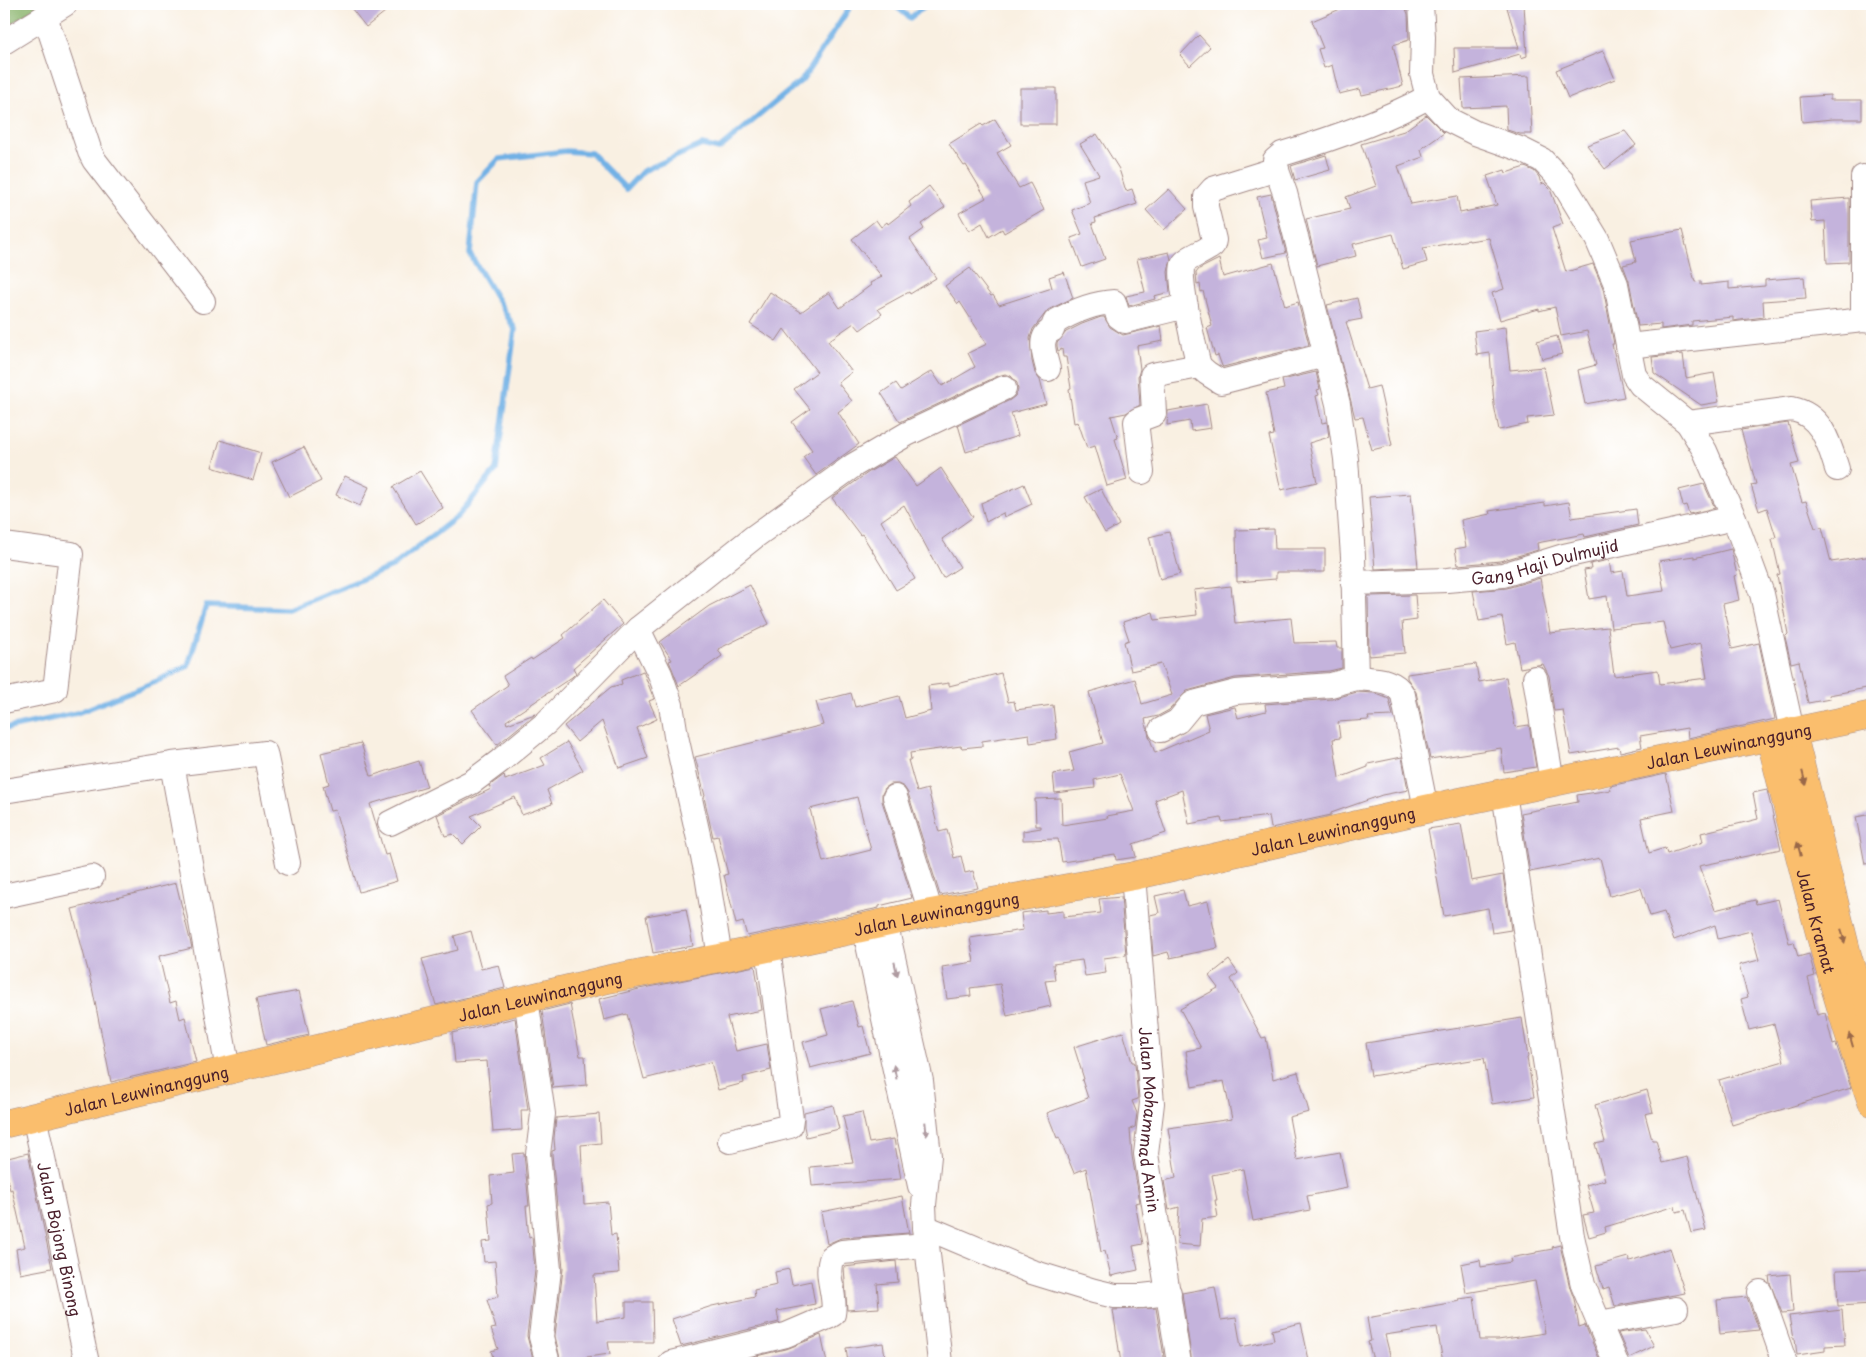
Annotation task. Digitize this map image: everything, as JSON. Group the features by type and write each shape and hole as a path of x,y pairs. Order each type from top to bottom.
{"main road":[{"name":"Jalan Leuwinanggung","path":"4,1124 609,979 720,958 875,924 1133,876 1426,809 1872,715"},
{"name":"Jalan Kramat","path":"1781,734 1872,1037"},
{"name":"Jalan Kramat","path":"1781,734 1830,968 1872,1102"}],"street":[{"path":"4,42 65,4"},
{"path":"1422,4 1424,37 1422,74 1428,97 1449,120 1475,133 1520,149 1542,160 1562,181 1597,239 1616,284 1634,375 1641,385 1688,423 1705,451 1734,518 1762,594 1786,702 1781,734"},
{"path":"45,16 94,160 202,301"},
{"path":"1356,678 1353,556 1346,459 1338,404 1275,160 1282,154 1350,132 1404,110 1428,97"},
{"path":"1277,169 1213,189 1207,195 1206,207 1213,243 1209,248 1186,261 1183,265 1186,306 1194,348 1199,366 1221,382 1325,355"},
{"path":"1628,346 1868,320 1862,176"},
{"path":"1048,369 1043,339 1046,333 1052,330 1055,322 1088,306 1114,302 1118,316 1125,321 1186,306"},
{"path":"1142,472 1136,422 1152,415 1154,412 1152,375 1199,366"},
{"path":"390,823 472,782 500,761 546,724 638,629 754,537 854,465 907,434 1004,388"},
{"path":"1688,423 1792,410 1802,411 1820,426 1827,438 1837,469"},
{"name":"Gang Haji Dulmujid","path":"1353,583 1447,580 1503,575 1564,556 1734,518"},
{"path":"4,545 71,554 55,690 4,701"},
{"path":"638,629 660,674 671,705 676,736 707,875 720,958"},
{"path":"1161,730 1178,721 1192,704 1236,692 1331,685 1356,678 1387,682 1399,688 1403,695 1426,809"},
{"path":"1535,678 1552,783"},
{"path":"4,791 172,764 265,753 288,862"},
{"path":"172,764 228,1070"},
{"path":"1504,793 1572,1236 1582,1285 1616,1363"},
{"path":"895,797 931,913"},
{"name":"Jalan Mohammad Amin","path":"1133,876 1152,1103 1146,1154 1179,1363"},
{"path":"4,896 92,877"},
{"path":"875,924 925,1226 940,1363"},
{"path":"730,1141 790,1126 791,1119 768,948"},
{"path":"526,999 543,1114 538,1154 549,1270 541,1337 548,1363"},
{"name":"Jalan Bojong Binong","path":"34,1116 87,1363"},
{"path":"671,1363 786,1335 828,1318 833,1314 834,1308 828,1266 832,1257 842,1252 925,1226 1032,1272 1094,1291 1115,1296 1169,1293"},
{"path":"1760,1292 1785,1363"},
{"path":"1599,1323 1676,1309"}],"green space":[{"path":"4,4 43,4 4,28"}],"building":[{"path":"348,4 395,4 366,27"},
{"path":"1352,4 1404,4 1408,14 1409,40 1393,45 1403,86 1362,95 1360,89 1339,94 1332,65 1324,68 1318,49 1323,48 1312,21"},
{"path":"1506,4 1524,4 1527,56 1521,58 1520,54 1455,73 1454,48 1519,48"},
{"path":"1199,35 1210,47 1190,66 1180,55"},
{"path":"1603,51 1615,79 1568,98 1556,70"},
{"path":"1529,76 1532,134 1520,134 1507,130 1506,106 1463,108 1461,79"},
{"path":"1020,88 1056,88 1056,124 1020,124"},
{"path":"1830,95 1830,100 1862,100 1862,119 1802,122 1800,97"},
{"path":"1426,115 1444,133 1421,149 1423,157 1398,166 1411,204 1457,196 1460,213 1497,205 1487,176 1505,170 1506,173 1525,167 1534,171 1539,177 1541,184 1544,183 1550,189 1563,224 1552,228 1566,272 1593,264 1603,288 1614,344 1612,344 1624,397 1585,404 1578,370 1596,365 1587,331 1561,336 1555,307 1539,311 1539,309 1500,320 1492,293 1504,289 1489,238 1423,248 1427,262 1403,269 1393,234 1353,244 1356,256 1317,266 1306,219 1350,209 1346,197 1376,186 1361,144 1404,131"},
{"path":"995,119 1011,145 997,153 1019,188 1030,183 1044,210 1004,233 1002,229 989,237 982,223 969,231 959,213 986,198 966,165 964,166 949,144 981,124 983,126"},
{"path":"1625,131 1636,145 1605,169 1587,145"},
{"path":"1097,134 1119,169 1126,191 1132,189 1137,204 1095,218 1096,222 1092,223 1105,259 1082,267 1071,238 1082,234 1072,210 1090,203 1083,180 1099,175 1080,144"},
{"path":"1326,155 1330,170 1295,180 1291,166"},
{"path":"929,186 945,207 921,224 924,229 910,239 936,278 910,294 909,292 878,309 882,314 860,330 854,323 828,341 852,372 838,383 852,401 838,412 859,444 816,475 803,457 812,450 792,422 810,409 794,389 817,372 784,329 776,341 750,324 770,292 801,312 829,292 840,308 871,285 870,283 882,277 852,239 876,220 881,227 887,222 888,224 911,206 909,202"},
{"path":"1169,189 1187,209 1164,230 1146,210"},
{"path":"1271,194 1286,253 1263,258 1258,240 1267,238 1257,197"},
{"path":"1849,198 1849,262 1827,263 1825,221 1812,222 1810,201"},
{"path":"1682,230 1695,282 1701,281 1701,285 1729,282 1729,289 1765,286 1765,280 1804,277 1806,298 1763,301 1764,317 1733,321 1733,317 1692,321 1692,325 1661,329 1661,324 1638,326 1629,281 1623,265 1636,262 1631,240"},
{"path":"1169,252 1171,259 1168,272 1170,292 1154,296 1155,299 1129,306 1126,296 1145,292 1137,259"},
{"path":"1219,259 1223,277 1273,263 1285,306 1298,302 1309,345 1223,367 1218,355 1215,356 1207,328 1212,326 1203,291 1201,292 1200,284 1197,285 1196,273 1199,269"},
{"path":"970,268 999,305 1052,288 1049,277 1064,272 1073,298 1048,310 1033,329 1030,338 1032,361 1035,373 1040,380 1046,404 1011,413 1018,436 966,452 958,425 1015,396 1018,390 1017,383 1011,376 1005,374 998,376 900,422 881,393 896,383 901,390 932,371 942,386 975,367 968,353 987,344 960,302 958,304 945,286"},
{"path":"1357,298 1362,319 1346,322 1367,389 1379,386 1392,445 1372,450 1363,417 1355,418 1327,305"},
{"path":"1104,317 1110,327 1123,335 1161,326 1163,341 1137,346 1140,369 1138,376 1140,405 1126,413 1111,416 1118,438 1115,439 1127,480 1107,486 1095,446 1087,448 1078,422 1074,423 1066,357 1063,357 1062,349 1058,351 1057,346 1057,343 1066,332"},
{"path":"1505,327 1510,370 1544,367 1554,415 1527,418 1528,424 1499,430 1494,405 1490,353 1477,355 1474,331"},
{"path":"1557,336 1562,354 1542,359 1537,341"},
{"path":"1683,354 1686,378 1714,373 1719,402 1701,405 1654,373 1652,357"},
{"path":"1316,372 1320,389 1317,390 1319,395 1316,396 1322,423 1327,422 1329,437 1309,443 1317,482 1281,490 1269,436 1274,435 1266,393 1284,389 1282,380"},
{"path":"1207,404 1211,428 1191,431 1190,421 1167,425 1168,411"},
{"path":"1788,423 1799,463 1791,465 1802,502 1806,501 1815,528 1822,527 1831,562 1872,556 1872,687 1829,695 1830,699 1808,703 1799,661 1791,663 1785,637 1788,634 1777,575 1780,574 1772,539 1776,537 1767,508 1759,511 1751,485 1756,484 1741,430"},
{"path":"220,440 261,453 253,480 212,467"},
{"path":"304,447 321,481 289,497 272,462"},
{"path":"895,457 916,486 941,468 973,517 942,539 960,567 943,578 904,505 881,521 915,579 896,590 862,534 860,535 832,498 869,472"},
{"path":"420,471 443,508 416,524 393,487"},
{"path":"345,476 369,487 360,506 336,495"},
{"path":"1024,484 1032,504 1004,517 1003,513 986,522 981,503"},
{"path":"1704,484 1715,508 1689,514 1686,505 1683,506 1679,490"},
{"path":"1101,489 1119,525 1105,533 1085,497"},
{"path":"1411,494 1418,567 1375,569 1369,497"},
{"path":"1569,502 1572,518 1636,509 1638,525 1585,537 1584,534 1537,543 1538,550 1500,561 1458,565 1455,549 1466,547 1461,520 1490,514 1489,511 1545,503 1545,506"},
{"path":"1274,529 1275,549 1325,549 1325,572 1276,572 1276,579 1237,582 1236,530"},
{"path":"1169,532 1180,574 1160,579 1149,537"},
{"path":"1731,549 1737,575 1734,576 1739,600 1723,604 1732,649 1759,643 1775,719 1688,738 1687,728 1640,736 1642,747 1620,752 1619,747 1571,755 1563,710 1554,711 1549,676 1543,664 1520,668 1515,642 1507,644 1502,617 1479,621 1473,591 1507,588 1540,578 1550,633 1608,627 1614,676 1658,670 1660,684 1707,678 1701,643 1670,650 1663,622 1611,628 1607,596 1589,599 1584,570 1591,569 1590,564 1609,560 1611,573 1623,571 1627,596 1664,591 1659,561 1694,556 1694,558"},
{"path":"750,585 769,624 718,649 722,656 679,686 669,661 672,660 660,642 709,606"},
{"path":"1231,586 1235,623 1291,618 1294,643 1336,642 1337,648 1342,648 1342,668 1329,671 1235,678 1187,691 1169,710 1158,716 1145,719 1155,753 1209,730 1205,714 1235,707 1238,718 1266,711 1265,704 1332,699 1357,692 1374,693 1389,699 1393,716 1368,717 1369,720 1338,722 1340,738 1333,739 1339,778 1368,767 1368,764 1402,757 1408,790 1382,795 1331,813 1331,815 1271,828 1269,816 1222,822 1221,818 1189,824 1182,790 1155,800 1166,833 1133,844 1136,857 1116,860 1115,854 1062,862 1058,839 1023,840 1023,831 1041,828 1041,826 1036,826 1035,799 1061,798 1062,825 1108,818 1107,816 1134,811 1120,774 1094,780 1095,788 1055,793 1053,774 1074,771 1069,752 1103,743 1089,692 1135,679 1142,704 1172,695 1161,664 1131,671 1124,642 1129,640 1123,622 1153,612 1155,620 1197,615 1194,590"},
{"path":"1415,595 1417,620 1402,622 1405,653 1369,656 1368,596"},
{"path":"603,600 623,624 573,668 576,673 572,677 506,721 507,724 535,714 497,745 472,710 508,685 503,676 531,658 532,660 565,638 563,635"},
{"path":"1476,664 1479,682 1506,677 1515,727 1529,725 1536,767 1504,772 1501,748 1430,759 1416,692 1407,678 1407,674"},
{"path":"643,671 654,699 649,701 657,719 637,728 648,758 619,768 602,721 577,742 564,726 611,687 622,684 621,680"},
{"path":"1001,673 1008,702 1014,701 1016,710 1053,705 1057,739 1030,743 1029,734 982,741 982,746 962,748 961,746 910,753 911,760 908,760 917,792 928,789 939,832 947,830 954,858 961,856 965,873 973,871 978,888 940,895 908,793 904,787 898,784 891,784 885,788 882,794 882,801 912,898 879,906 879,908 747,936 743,922 736,924 724,875 728,874 718,836 713,837 695,757 823,725 816,702 851,693 855,707 899,696 905,718 931,711 928,686 949,683 949,686","holes":["857,797 871,850 823,862 810,809"]},
{"path":"567,742 583,770 547,790 552,804 522,815 515,797 471,816 481,826 463,844 453,834 445,836 437,815 491,789 489,786 504,775 505,780 545,765 541,758"},
{"path":"361,743 371,776 419,761 427,787 370,804 385,855 389,854 397,881 359,892 335,810 330,811 323,786 329,784 321,753"},
{"path":"1666,774 1674,811 1641,818 1649,853 1665,848 1667,854 1703,842 1701,833 1758,819 1753,793 1767,790 1781,849 1699,866 1715,910 1755,900 1756,904 1778,899 1789,943 1794,942 1798,957 1809,954 1815,976 1808,978 1817,1015 1825,1013 1833,1045 1836,1044 1851,1088 1732,1125 1719,1080 1784,1061 1774,1024 1749,1030 1741,999 1748,997 1739,965 1759,960 1751,931 1718,939 1715,925 1674,940 1664,912 1650,916 1641,888 1610,896 1600,858 1530,872 1521,813 1578,802 1577,795 1611,790 1610,786"},
{"path":"1872,814 1872,863 1865,864 1856,817"},
{"path":"1461,824 1471,881 1503,875 1511,930 1492,933 1488,908 1444,916 1428,829"},
{"path":"176,883 192,948 159,956 170,1003 176,1001 180,1019 185,1017 196,1062 111,1082 91,982 72,909"},
{"path":"1183,890 1187,906 1208,901 1218,948 1170,958 1168,952 1153,956 1150,915 1159,913 1155,896"},
{"path":"1121,897 1126,955 1104,958 1106,973 1085,976 1082,960 1053,964 1055,980 1045,981 1051,1006 1007,1016 1000,984 970,988 971,996 947,999 942,967 974,962 970,938 1023,930 1021,913 1046,910 1046,913 1063,911 1063,917 1101,913 1099,899"},
{"path":"686,909 693,946 653,953 646,916"},
{"path":"471,931 481,969 499,965 505,988 436,1005 422,959 458,950 454,936"},
{"path":"1229,960 1238,973 1231,979 1262,1038 1266,1037 1273,1079 1298,1072 1309,1112 1289,1117 1297,1160 1340,1152 1347,1188 1307,1196 1310,1210 1253,1221 1243,1169 1212,1175 1218,1217 1202,1219 1200,1246 1177,1244 1179,1207 1169,1210 1164,1181 1176,1178 1168,1128 1232,1119 1224,1081 1192,1087 1186,1051 1201,1048 1180,1009 1218,988 1209,976"},
{"path":"755,966 762,1010 727,1017 736,1051 767,1044 771,1070 743,1077 744,1083 718,1090 711,1062 644,1079 627,1014 604,1020 599,999 639,989"},
{"path":"299,991 309,1035 266,1045 256,999"},
{"path":"852,1001 859,1027 863,1026 870,1053 810,1068 803,1042 828,1035 821,1009"},
{"path":"570,1004 580,1056 585,1056 587,1085 553,1088 542,1011"},
{"path":"515,1018 528,1110 521,1110 522,1130 493,1132 487,1061 455,1063 452,1033"},
{"path":"1522,1018 1534,1097 1492,1104 1484,1058 1371,1076 1366,1043"},
{"path":"1123,1032 1132,1062 1135,1064 1138,1099 1132,1101 1137,1113 1135,1127 1130,1129 1132,1156 1140,1202 1135,1203 1143,1244 1133,1246 1138,1270 1111,1276 1105,1251 1101,1252 1086,1168 1074,1173 1047,1113 1088,1098 1074,1047"},
{"path":"1647,1090 1653,1112 1645,1114 1652,1140 1656,1140 1662,1163 1687,1157 1706,1230 1691,1233 1685,1210 1676,1212 1675,1206 1605,1227 1606,1232 1589,1237 1583,1215 1594,1213 1586,1185 1605,1180 1595,1144 1605,1142 1595,1105"},
{"path":"833,1105 839,1129 806,1137 804,1112"},
{"path":"862,1112 869,1143 894,1139 901,1179 812,1186 810,1167 853,1163 843,1116"},
{"path":"599,1114 601,1143 581,1145 584,1204 608,1202 611,1235 616,1234 619,1273 594,1275 597,1321 626,1317 626,1302 652,1302 653,1342 608,1342 610,1354 561,1363 555,1336 563,1269 552,1154 552,1151 555,1150 556,1118"},
{"path":"28,1153 52,1268 20,1274 16,1249 25,1247 12,1189 10,1190 4,1166 4,1159"},
{"path":"524,1153 529,1206 526,1206 529,1238 532,1237 535,1270 527,1336 534,1363 495,1363 491,1351 498,1349 491,1329 496,1328 487,1300 498,1297 495,1261 484,1262 482,1242 491,1241 488,1204 492,1203 490,1176 514,1173 512,1154"},
{"path":"902,1196 909,1233 841,1238 827,1244 821,1212"},
{"path":"1560,1245 1579,1327 1585,1325 1601,1363 1443,1363 1437,1327 1385,1335 1392,1363 1374,1363 1368,1342 1371,1341 1367,1318 1460,1301 1459,1299 1474,1297 1480,1340 1498,1340 1545,1333 1535,1281 1466,1293 1461,1264 1480,1260 1481,1267 1511,1262 1510,1258 1553,1249 1552,1247"},
{"path":"1670,1248 1685,1293 1615,1306 1609,1287 1603,1289 1596,1266 1628,1257 1630,1261"},
{"path":"896,1261 898,1282 877,1284 879,1308 847,1310 844,1267"},
{"path":"789,1269 792,1285 811,1281 815,1304 777,1311 779,1322 681,1346 672,1319 712,1306 755,1297 754,1290 777,1285 775,1272"},
{"path":"1872,1269 1872,1304 1838,1306 1836,1270"},
{"path":"1790,1274 1793,1312 1782,1313 1769,1276"},
{"path":"1215,1287 1221,1320 1236,1318 1241,1347 1274,1340 1272,1330 1301,1323 1309,1360 1294,1363 1192,1363 1182,1293"},
{"path":"1747,1297 1759,1330 1720,1334 1717,1300"},
{"path":"1156,1308 1165,1363 1121,1363 1113,1310"},
{"path":"1842,1310 1845,1345 1825,1346 1825,1351 1797,1355 1789,1316"},
{"path":"1645,1329 1654,1346 1629,1358 1618,1333"},
{"path":"821,1335 827,1363 728,1363 789,1348"},
{"path":"883,1343 886,1363 848,1363 846,1348"}],"waterway":[{"path":"4,729 77,713 157,681 188,666 206,606 288,609 392,567 458,516 496,470 515,329 470,254 477,182 499,159 566,151 591,153 626,189 643,171 702,145 719,149 802,80 852,4"},
{"path":"893,4 910,18 927,4"}]}
